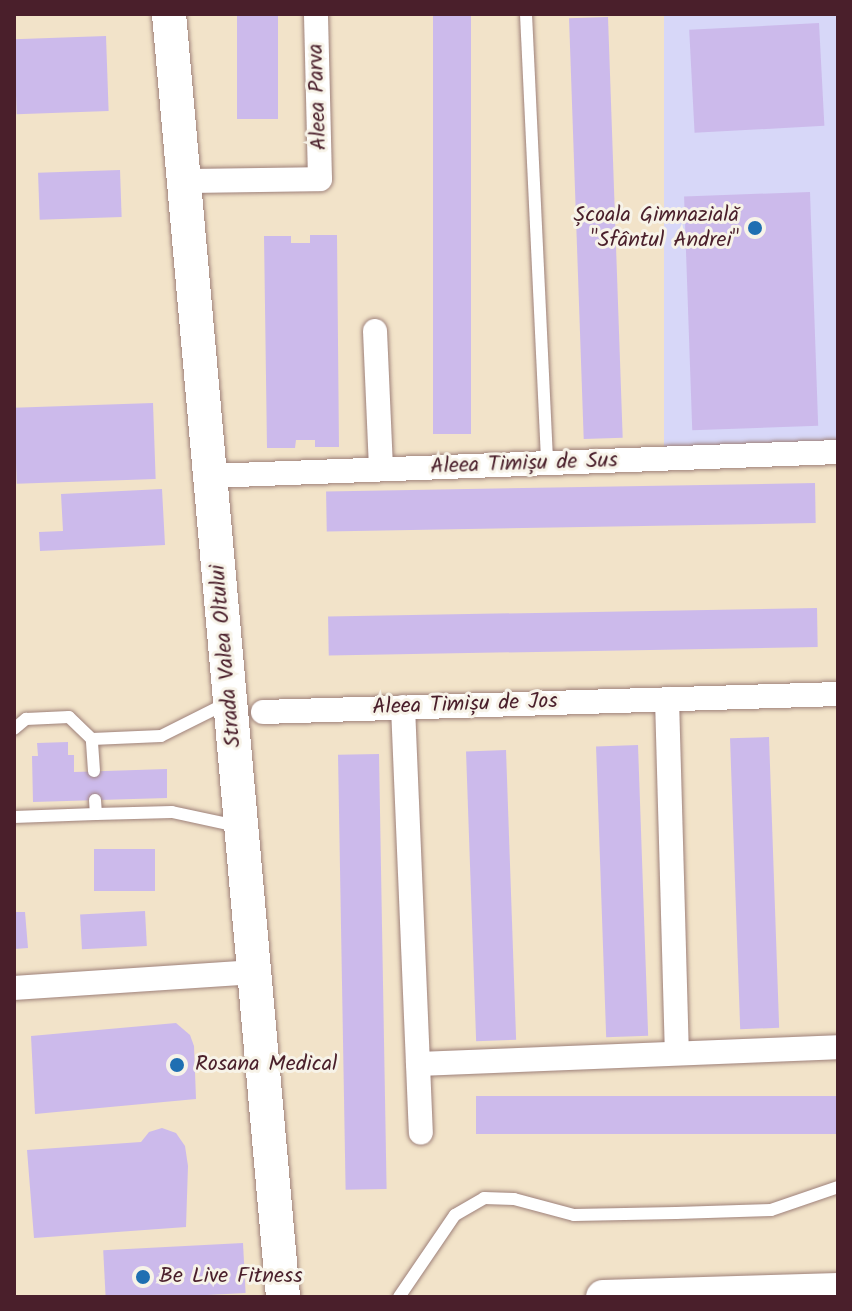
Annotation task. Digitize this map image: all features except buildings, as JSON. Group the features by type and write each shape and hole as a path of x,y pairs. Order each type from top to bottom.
{"main road":[{"name":"Strada Valea Oltului","path":"169,14 283,1297"},
{"path":"603,1297 838,1290"}],"street":[{"name":"Aleea Parva","path":"184,181 320,179 316,14"},
{"path":"375,331 381,469"},
{"name":"Aleea Timișu de Sus","path":"210,476 838,452"},
{"name":"Aleea Timișu de Jos","path":"263,712 838,694"},
{"path":"667,699 677,1053"},
{"path":"403,707 421,1133"},
{"path":"14,988 254,972"},
{"path":"418,1064 838,1047"}],"lane":[{"path":"526,14 547,463"},
{"path":"92,739 161,736 230,701"},
{"path":"14,729 26,719 69,717 92,739 94,771"},
{"path":"95,800 96,814"},
{"path":"14,817 172,812 241,827"},
{"path":"399,1297 455,1215 484,1198 514,1199 561,1214 676,1213 771,1210 838,1187"}],"shaded area":[{"name":"Școala Gimnazială \"Sfântul Andrei\"","path":"664,14 838,14 838,448 664,448"}],"place":[{"name":"Școala Gimnazială \"Sfântul Andrei\"","path":"755,228"},
{"name":"Rosana Medical","path":"177,1065"},
{"name":"Be Live Fitness","path":"143,1277"}]}
